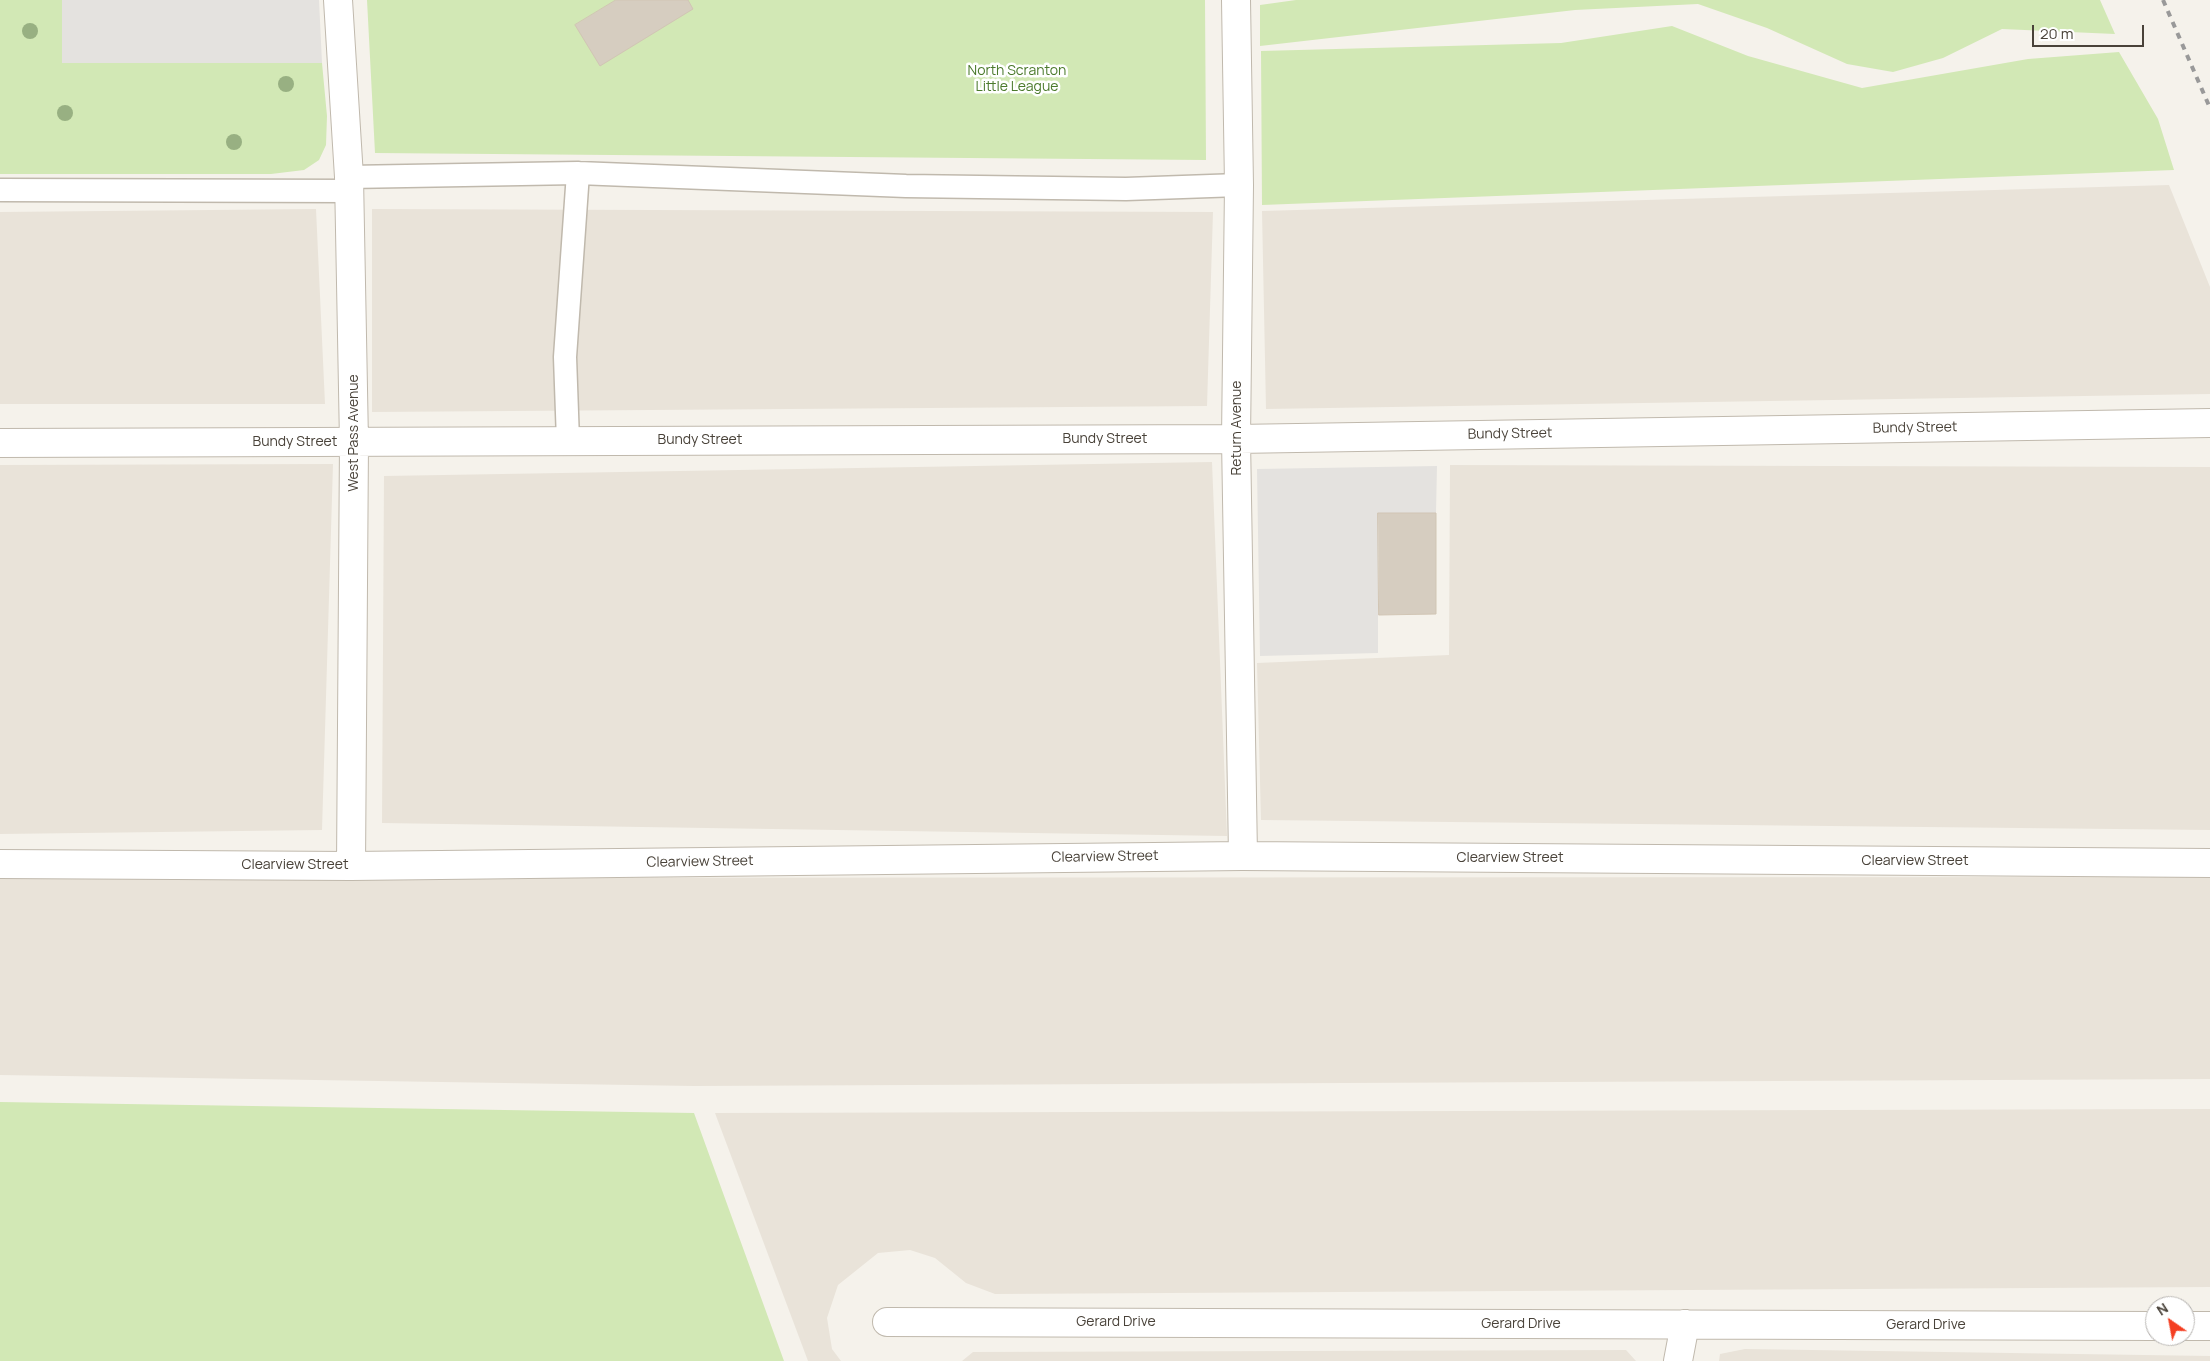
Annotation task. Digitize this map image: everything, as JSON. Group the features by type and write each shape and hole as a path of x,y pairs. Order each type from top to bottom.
{"street":[{"name":"West Pass Avenue","path":"338,0 350,184 354,442 351,866"},
{"name":"Return Avenue","path":"1236,0 1240,185 1236,439 1243,856"},
{"name":"Bundy Street","path":"0,443 1236,439 2210,422"},
{"name":"Clearview Street","path":"0,864 351,866 1243,856 2210,863"},
{"name":"Gerard Drive","path":"887,1322 2145,1326"},
{"path":"1678,1361 1685,1324"},
{"path":"2195,1326 2210,1326"}],"lane":[{"path":"568,441 565,357 578,173"},
{"path":"0,190 350,184 578,173 906,186 1126,190 1240,185"}],"shaded area":[{"path":"62,0 319,0 322,63 62,63"},
{"path":"2169,185 2210,287 2210,394 1266,409 1262,211"},
{"path":"316,209 325,404 0,404 0,212"},
{"path":"372,209 1213,212 1207,406 372,412"},
{"path":"1212,462 1227,836 382,823 384,476"},
{"path":"333,464 322,830 0,834 0,465"},
{"path":"1450,465 2210,467 2210,830 1261,820 1257,663 1449,655"},
{"path":"1437,466 1436,513 1378,514 1378,653 1260,656 1257,469"},
{"path":"2210,877 2210,1079 694,1086 0,1075 0,878"},
{"path":"2210,1109 2210,1287 995,1294 966,1283 935,1258 910,1250 878,1253 838,1285 827,1318 832,1349 841,1361 808,1361 715,1113"},
{"path":"1745,1349 2210,1356 2210,1361 1719,1361 1720,1354"},
{"path":"1626,1350 1636,1361 962,1361 973,1352"}],"green space":[{"path":"0,0 62,0 63,63 322,63 327,116 326,145 319,160 304,170 271,174 0,174"},
{"name":"North Scranton Little League","path":"367,0 1205,0 1206,160 375,153"},
{"path":"1296,0 2100,0 2115,34 2002,29 1943,58 1893,72 1847,64 1767,28 1698,4 1575,10 1260,46 1260,5"},
{"path":"1672,26 1748,56 1862,88 2028,59 2119,52 2158,119 2174,170 1262,205 1261,51 1561,43"},
{"path":"0,1102 694,1113 784,1361 0,1361"}],"building":[{"path":"616,0 688,0 693,9 600,66 575,25"},
{"path":"1378,513 1436,513 1436,614 1379,615"}],"railway":[{"path":"2163,0 2210,108"}]}
